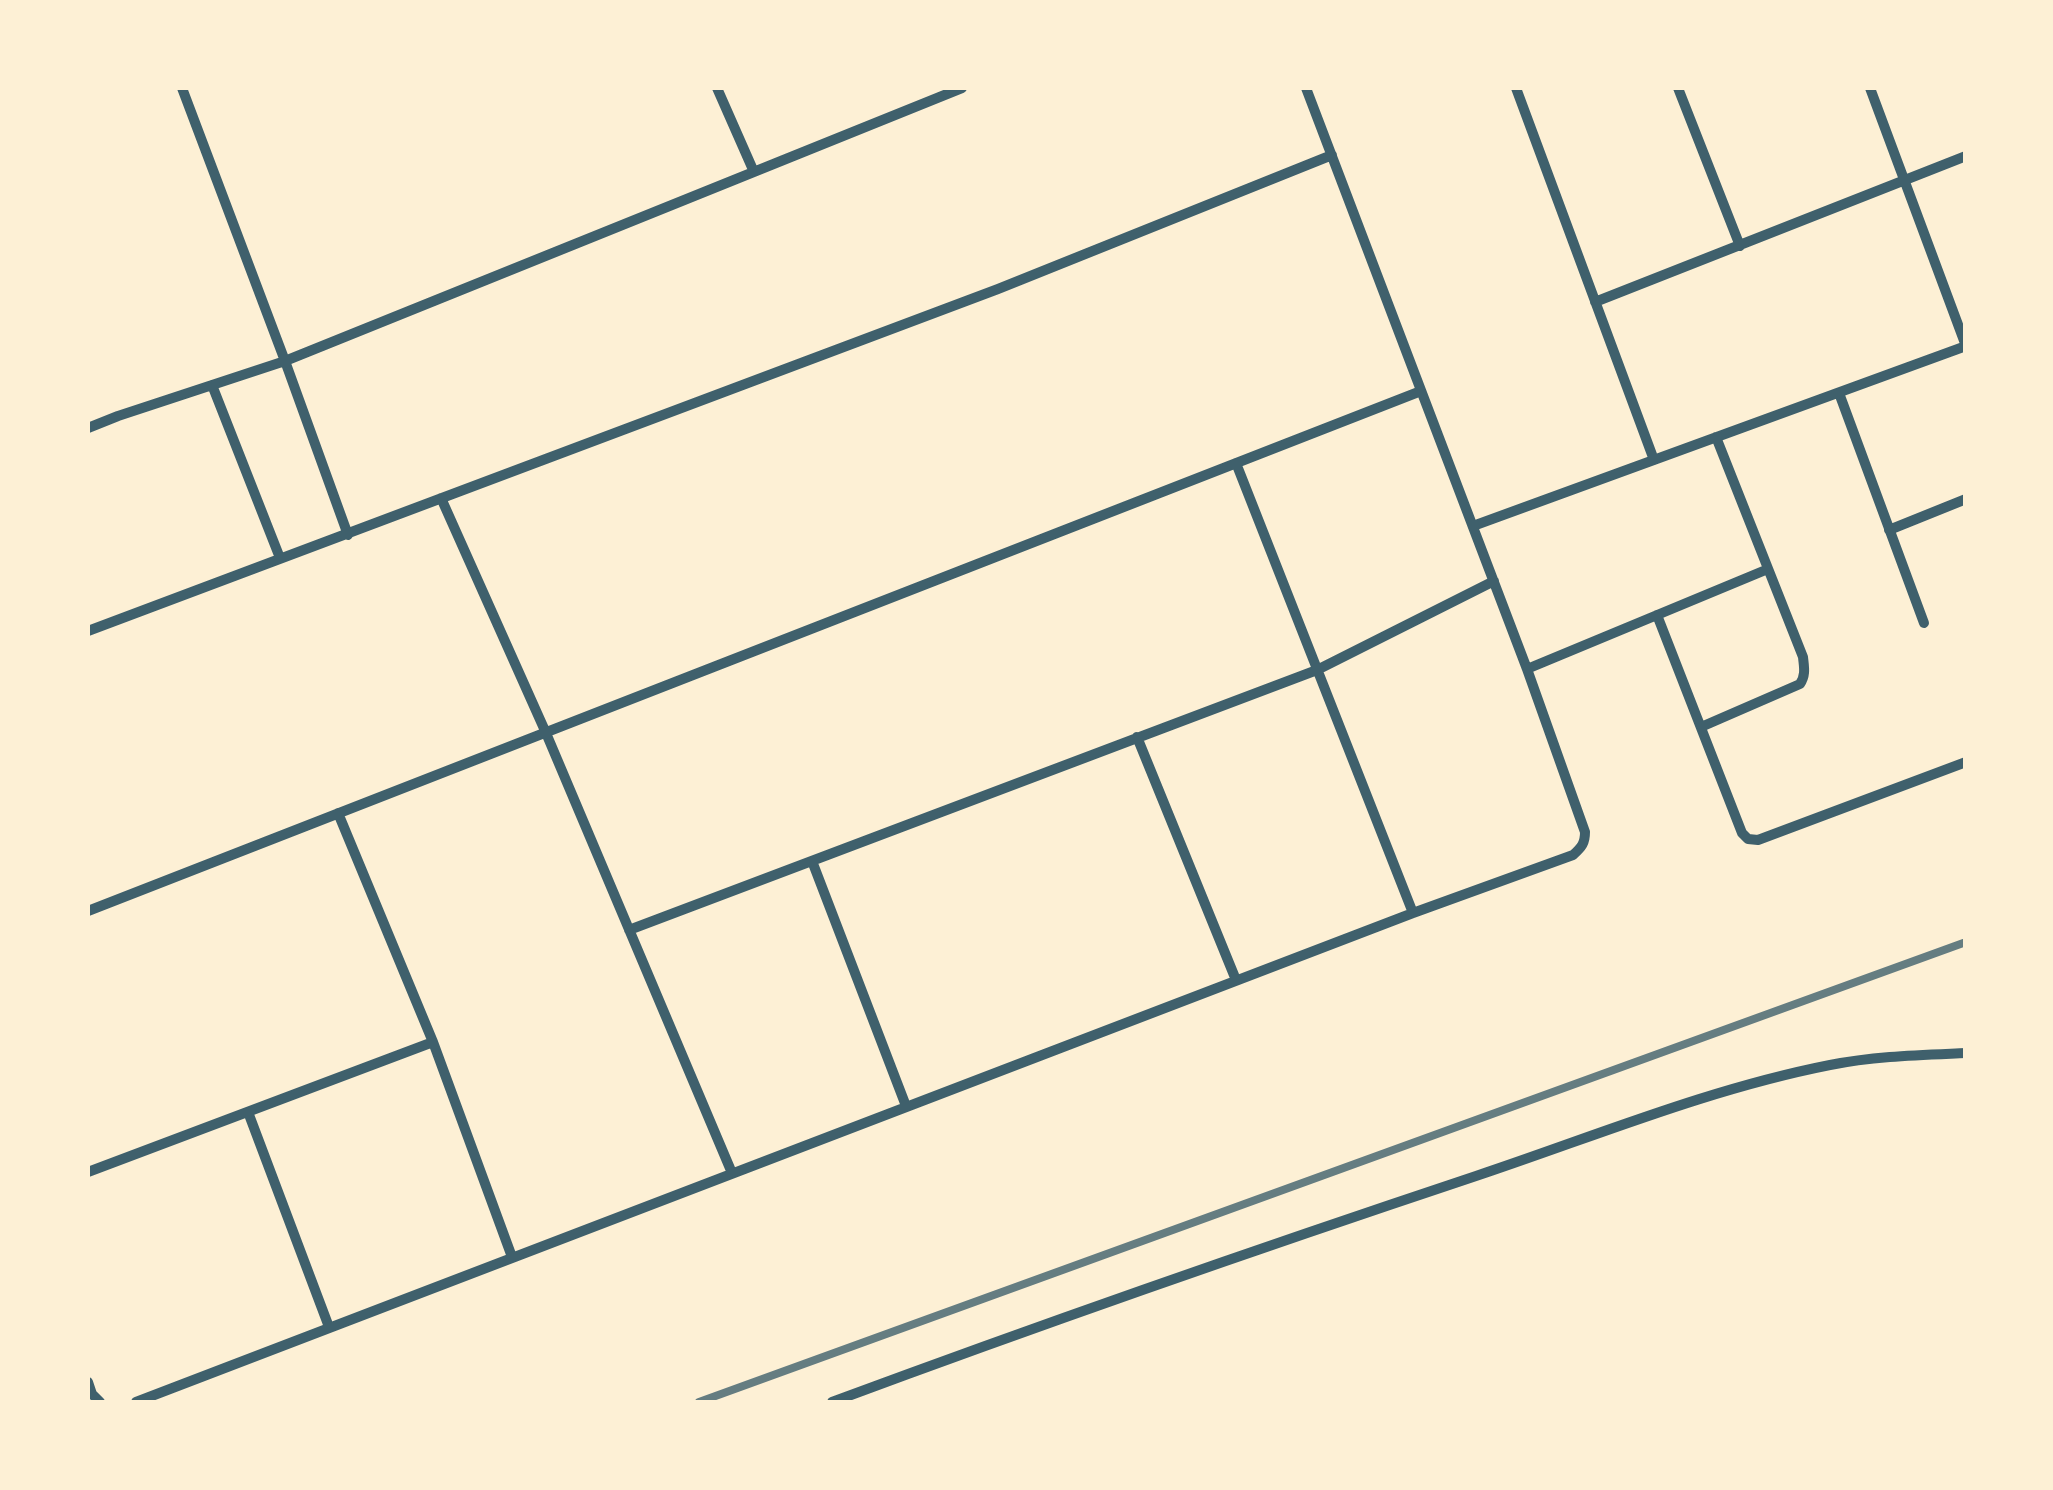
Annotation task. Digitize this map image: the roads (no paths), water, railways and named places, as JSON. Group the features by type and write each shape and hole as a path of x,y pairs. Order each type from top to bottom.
{"street":[{"path":"182,88 348,535"},
{"path":"717,88 754,172"},
{"path":"88,428 285,361 962,88"},
{"path":"136,1402 1582,848 1585,832 1527,669 1306,88"},
{"path":"1516,88 1654,460"},
{"path":"1678,88 1740,246"},
{"path":"1473,526 1966,346 1870,88"},
{"path":"88,631 998,289 1332,156"},
{"path":"1595,302 1966,156"},
{"path":"212,385 280,558"},
{"path":"88,911 1421,391"},
{"path":"1839,392 1924,623"},
{"path":"1700,727 1800,684 1804,678 1803,657 1716,437"},
{"path":"1236,463 1413,912"},
{"path":"441,498 546,733 732,1172"},
{"path":"1889,530 1966,499"},
{"path":"1527,669 1768,569"},
{"path":"629,930 1318,670 1494,581"},
{"path":"1658,615 1742,833 1754,841 1966,762"},
{"path":"1137,738 1236,980"},
{"path":"338,813 433,1042 512,1257"},
{"path":"812,861 906,1106"},
{"path":"88,1172 433,1042"},
{"path":"832,1402 1248,1252 1714,1094 1834,1064 1966,1054"},
{"path":"248,1112 329,1327"},
{"path":"88,1382 100,1402"}],"railway":[{"path":"699,1402 1966,942"}]}
